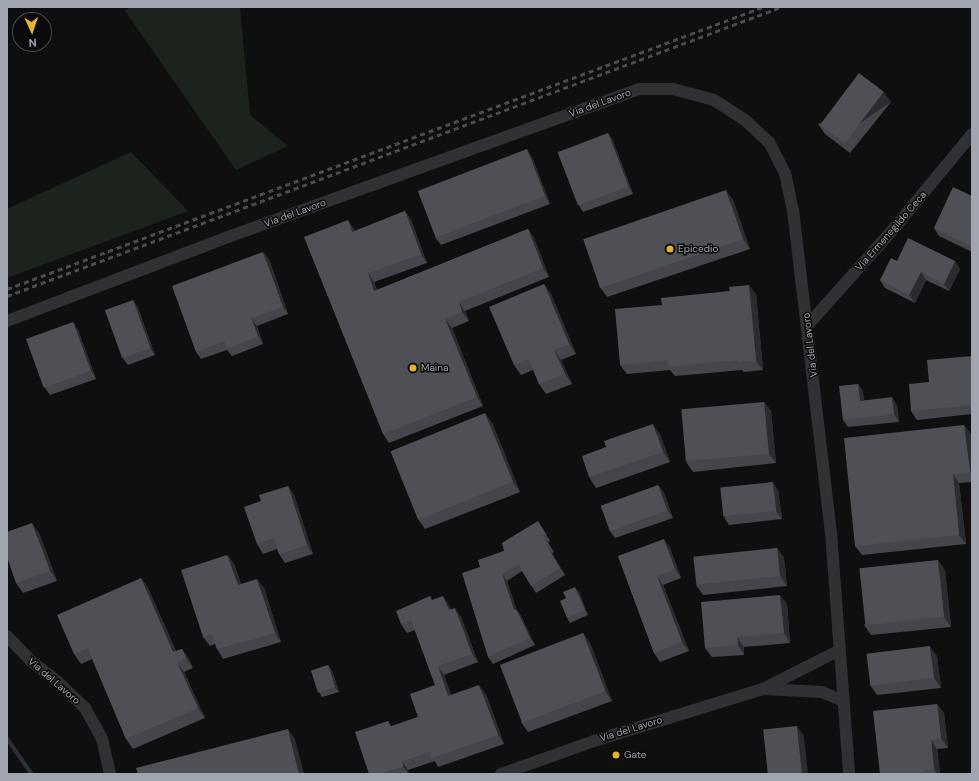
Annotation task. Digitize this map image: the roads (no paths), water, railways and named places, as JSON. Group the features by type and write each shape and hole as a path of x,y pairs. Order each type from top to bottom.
{"street":[{"name":"Via del Lavoro","path":"7,321 228,237 638,89 673,88 714,100 745,120 769,142 785,173 793,210 831,533 838,651 849,774"},
{"name":"Via Ermenegildo Ceca","path":"807,326 896,226 972,134"},
{"name":"Via del Lavoro","path":"7,636 31,661 57,681 85,708 102,739 110,774"},
{"name":"Via del Lavoro","path":"501,774 597,740 763,689 838,651"},
{"name":"Via del Lavoro","path":"763,689 822,692 843,701"}],"waterway":[{"path":"7,738 32,774"}],"railway":[{"path":"7,289 763,7"},
{"path":"7,296 781,7"}],"place":[{"name":"Epicedio","path":"670,249"},
{"name":"Maina","path":"413,368"},
{"name":"Gate","path":"616,755"}]}
